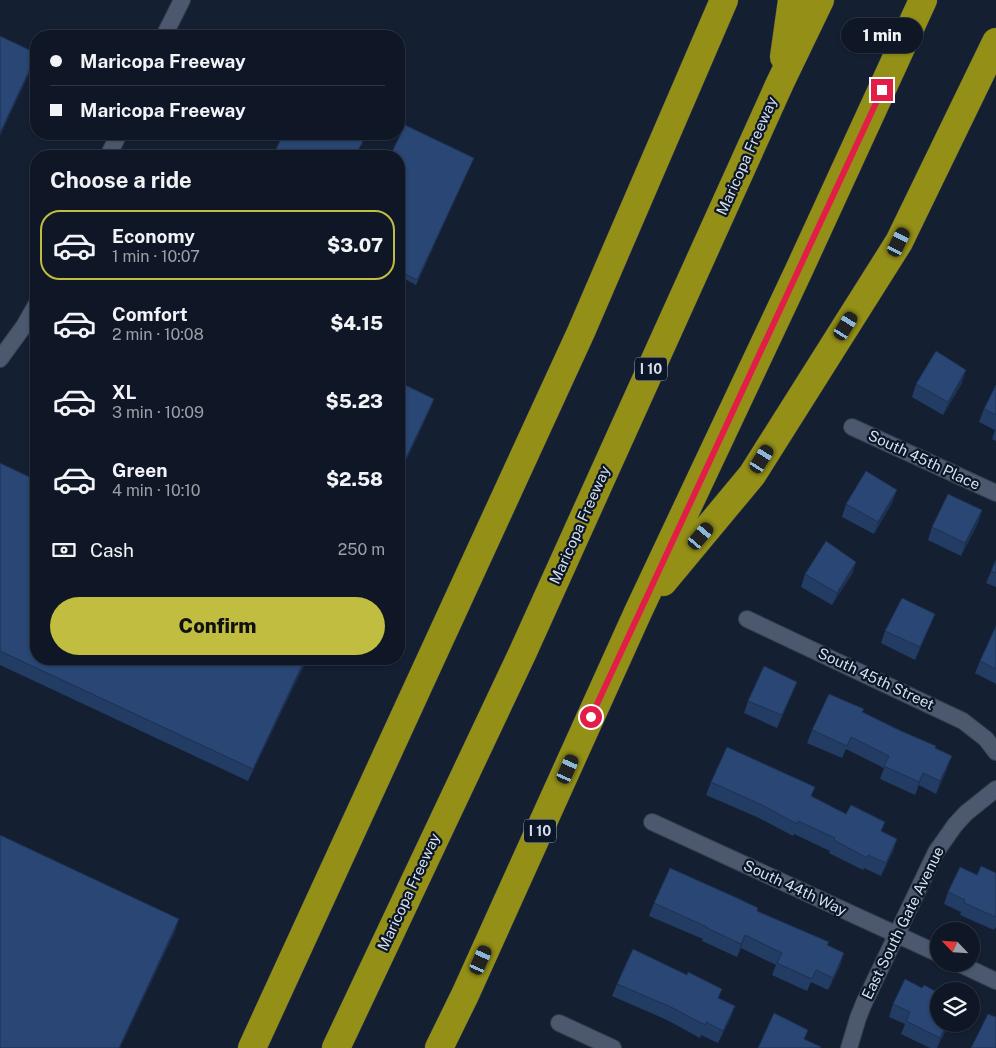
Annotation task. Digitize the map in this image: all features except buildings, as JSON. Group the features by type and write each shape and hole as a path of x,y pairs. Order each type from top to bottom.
{"highway":[{"path":"252,1048 581,332 724,0"},
{"path":"780,83 792,0"},
{"name":"Maricopa Freeway","path":"336,1048 522,654 780,83 820,0"},
{"name":"I 10","path":"439,1048 469,986 638,612 799,270 923,0"},
{"path":"638,612 752,475 899,242 996,42"}],"street":[{"path":"167,30 182,0"},
{"path":"0,358 30,316"},
{"name":"South 45th Place","path":"852,427 996,493"},
{"name":"South 45th Street","path":"747,619 963,721 981,735 996,752"},
{"name":"East South Gate Avenue","path":"849,1048 858,1018 941,844 966,813 996,789"},
{"name":"South 44th Way","path":"652,822 930,950"},
{"path":"978,972 996,980"},
{"path":"559,1023 613,1048"}],"route":[{"path":"591,717 638,612 882,90"}]}
